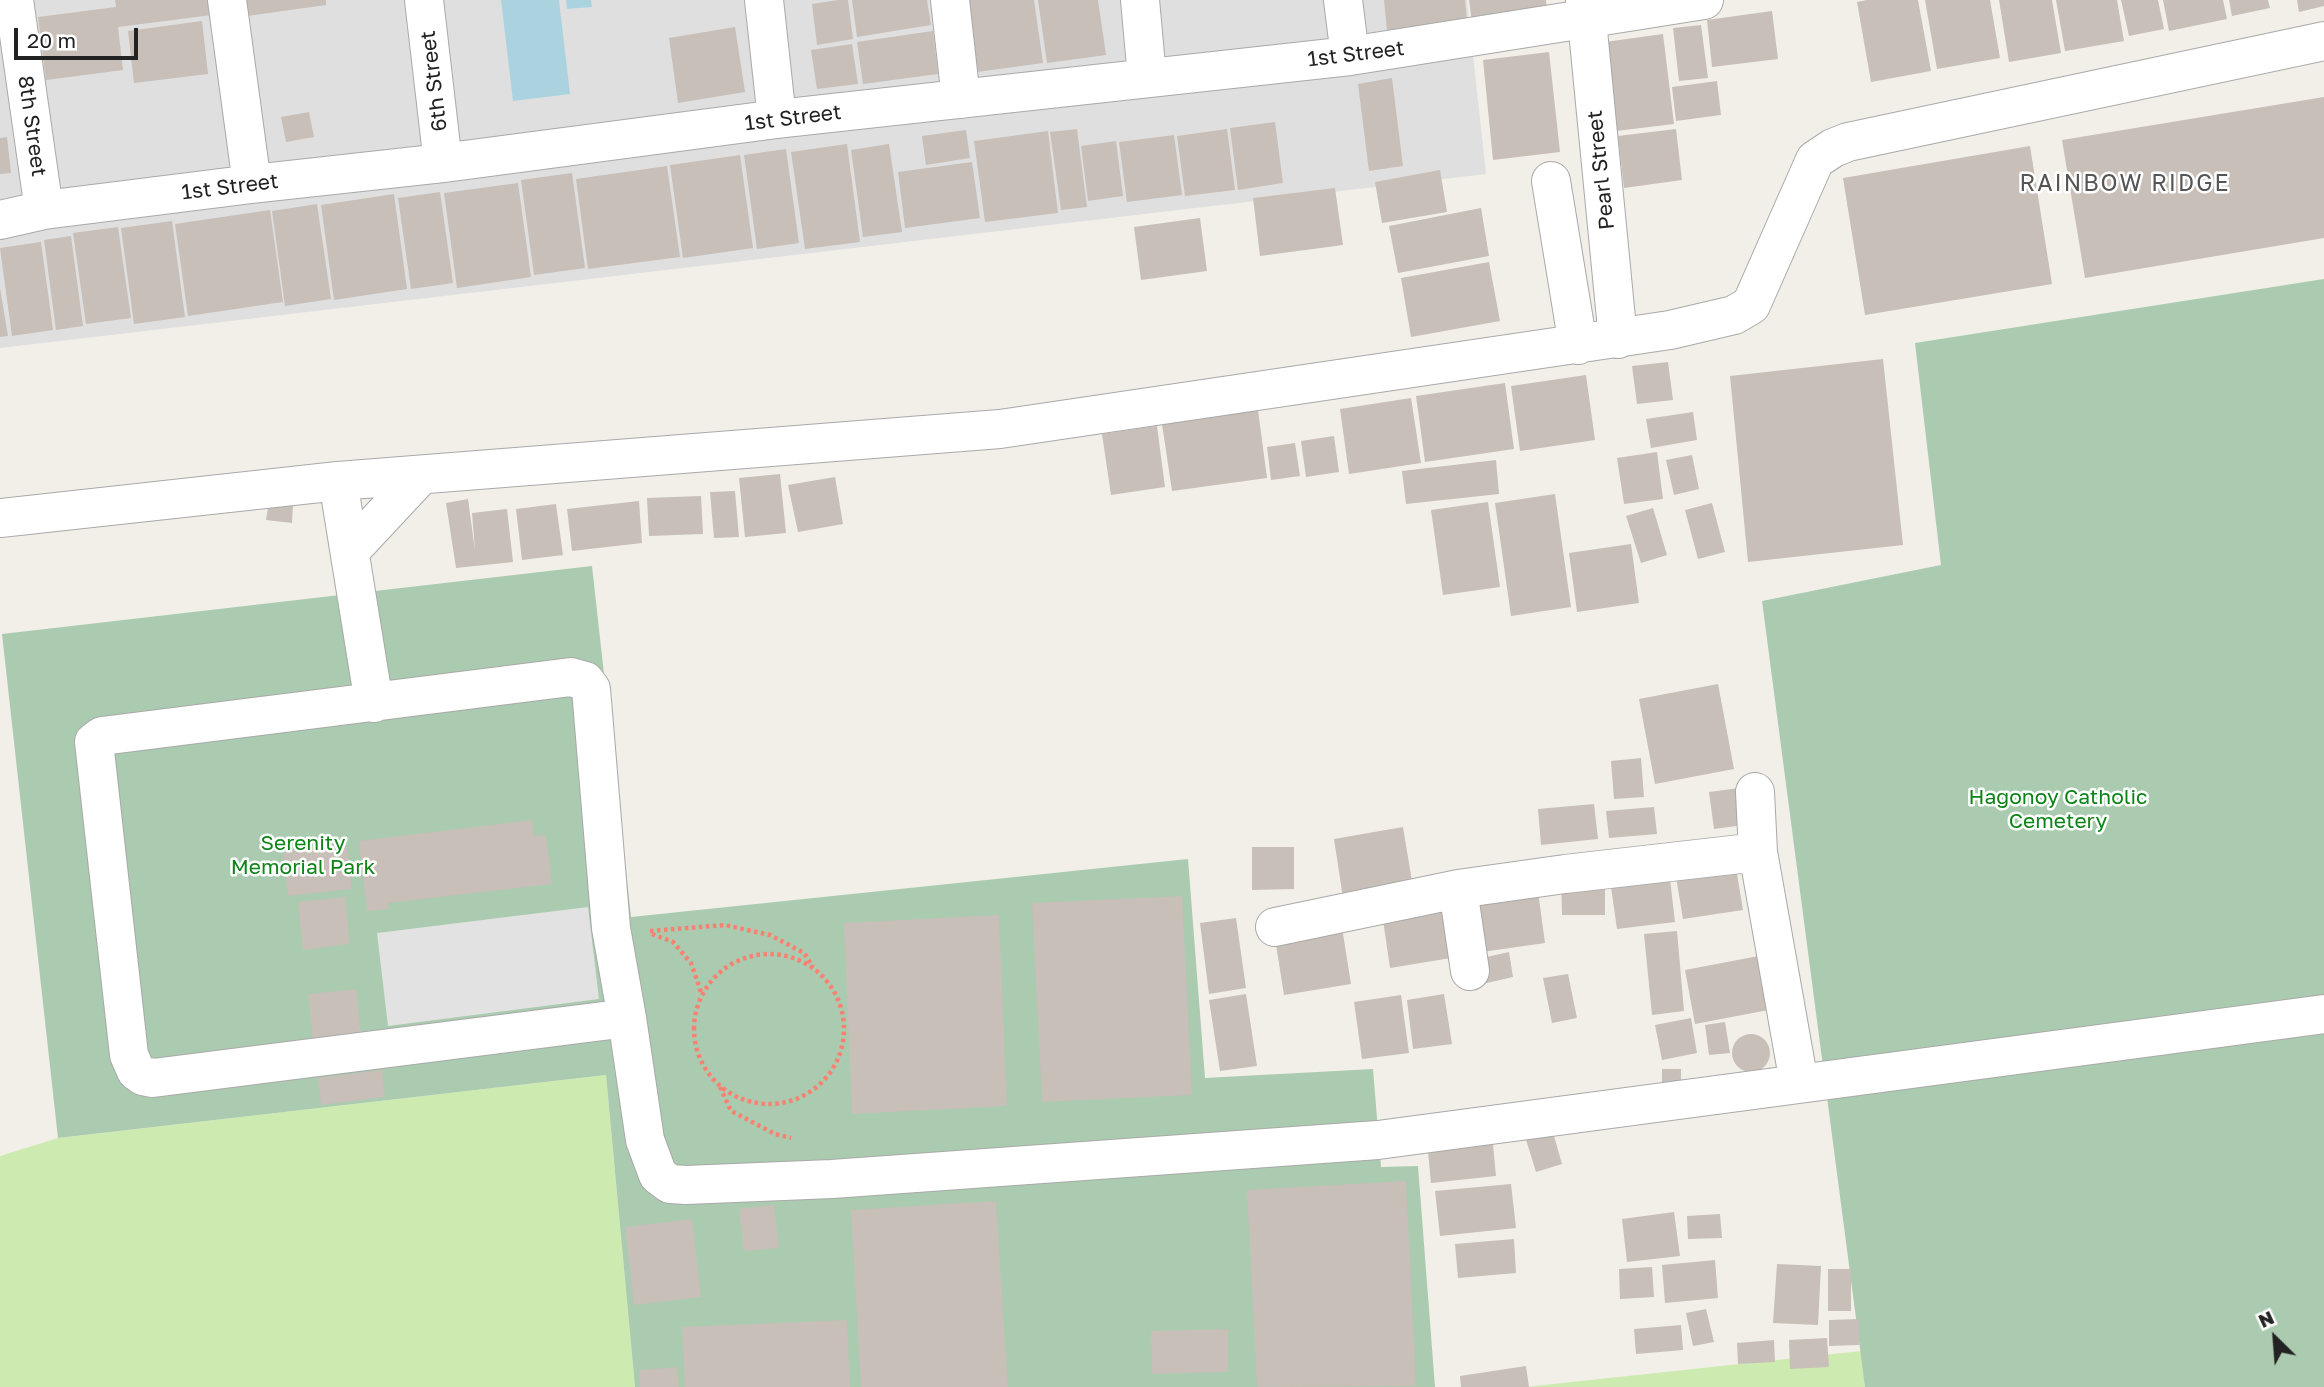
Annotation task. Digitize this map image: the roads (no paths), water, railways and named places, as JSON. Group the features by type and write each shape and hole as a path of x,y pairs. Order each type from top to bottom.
{"street":[{"name":"8th Street","path":"14,0 44,211"},
{"path":"227,0 252,184"},
{"name":"6th Street","path":"424,0 443,163"},
{"path":"764,0 776,119"},
{"path":"950,0 961,99"},
{"path":"1140,0 1147,77"},
{"path":"1343,0 1350,56"},
{"name":"1st Street","path":"0,220 44,211 443,163 776,119 1350,56 1586,10 1704,0"},
{"name":"Pearl Street","path":"1586,10 1618,339"},
{"path":"0,518 338,481 1000,429 1578,345 1683,327 1734,315 1747,310 1755,301 1815,160 1833,148 1862,139 2324,41"},
{"path":"1551,181 1578,345"},
{"path":"350,551 421,475"},
{"path":"338,481 374,703"},
{"path":"626,1018 153,1078 136,1072 129,1055 94,742 102,736 571,677 581,678 591,689 611,928 626,1018 645,1140 658,1175 670,1184 832,1179 1378,1140 2324,1014"},
{"path":"1755,792 1758,852 1800,1083"},
{"path":"1275,927 1458,889 1758,852"},
{"path":"1458,889 1470,971"}],"water":[{"path":"501,0 559,0 570,94 513,101"},
{"path":"566,0 591,0 592,7 567,9"}],"district":[{"name":"RAINBOW RIDGE","path":"2125,184"}],"park label":[{"name":"Hagonoy Catholic Cemetery","path":"2058,809"},
{"name":"Serenity Memorial Park","path":"303,855"}]}
